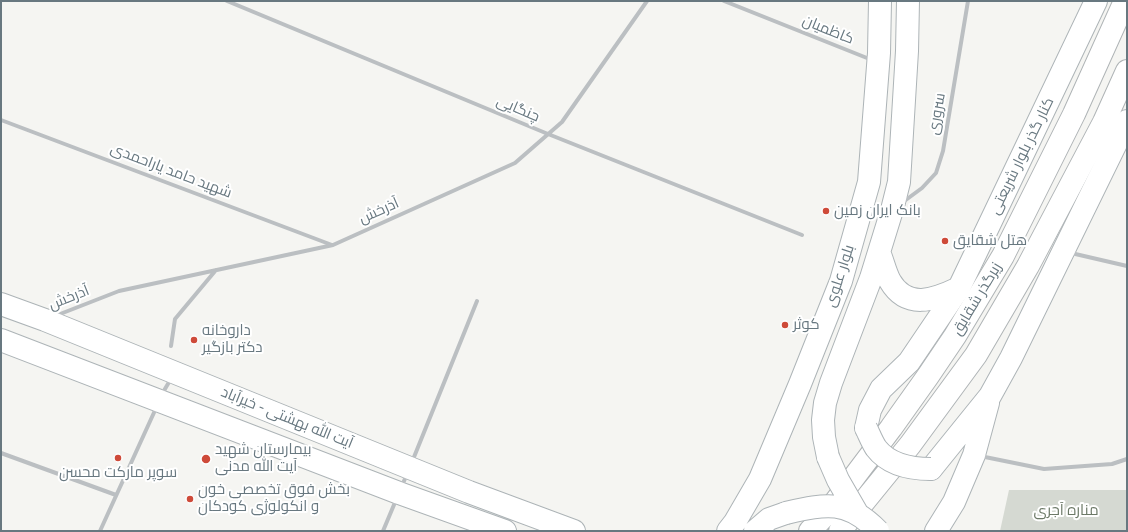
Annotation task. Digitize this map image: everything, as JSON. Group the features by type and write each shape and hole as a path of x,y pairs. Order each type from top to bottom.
{"main road":[{"name":"بلوار علوی","path":"728,531 735,522 760,479 841,281 869,182 878,63 880,1"},
{"name":"بلوار علوی","path":"857,513 838,480 828,457 824,437 823,420 825,402 831,383 871,278 899,182 907,51 908,1"},
{"name":"کنار گذر بلوار شریعتی","path":"876,448 866,428 870,410 881,389 909,362 958,288 1096,1"},
{"name":"زیرگذر شقایق","path":"810,531 828,512 928,376 955,336 1003,256 1074,114 1125,1"},
{"name":"زیرگذر شقایق","path":"840,531 910,445 976,355 1028,266 1104,122 1127,71"},
{"path":"876,448 887,458 902,465 916,469 931,469 990,396 1011,358 1127,121"},
{"path":"879,252 890,281 901,294 914,300 925,301 940,297 958,288"},
{"name":"آیت الله بهشتی - خیرآباد","path":"1,304 45,320 469,492 574,531"},
{"name":"آیت الله بهشتی - خیرآباد","path":"1,340 399,493 505,531"},
{"path":"936,531 954,502 974,455 990,396"},
{"path":"755,531 769,519 827,506 843,508 857,513 878,531"}],"street":[{"name":"چنگایی","path":"227,1 548,134 802,235"},
{"name":"آذرخش","path":"45,320 118,291 333,245 515,163 562,122 647,1"},
{"name":"کاظمیان","path":"724,1 878,63"},
{"name":"سروری","path":"892,210 922,188 936,173 943,151 968,1"},
{"name":"شهید حامد یاراحمدی","path":"1,120 333,245"},
{"path":"1064,251 1127,266"},
{"path":"171,346 175,319 216,270"},
{"path":"383,531 477,301"},
{"path":"100,531 159,400 174,372"},
{"path":"1,453 116,495"},
{"path":"974,455 1044,469 1112,464 1127,459"}],"green space":[{"name":"مناره آجری","path":"1009,490 1127,490 1127,531 1000,531"}],"place":[{"name":"بانک ایران زمین","path":"826,211"},
{"name":"هتل شقایق","path":"945,241"},
{"name":"کوثر","path":"785,325"},
{"name":"داروخانه دکتر بازگیر","path":"194,340"},
{"name":"سوپر مارکت محسن","path":"118,458"},
{"name":"بیمارستان شهید آیت الله مدنی","path":"206,459"},
{"name":"بخش فوق تخصصی خون و انکولوژی کودکان","path":"190,499"}]}
